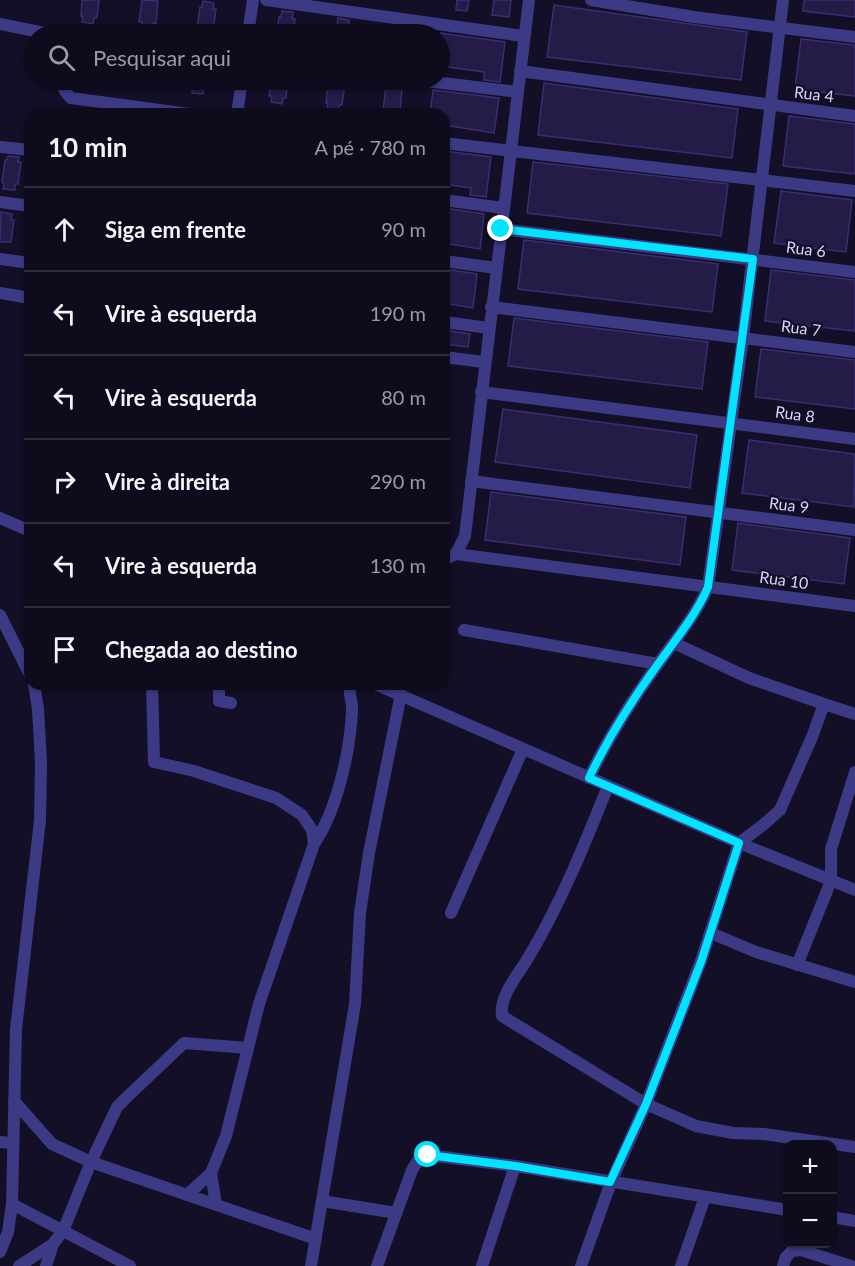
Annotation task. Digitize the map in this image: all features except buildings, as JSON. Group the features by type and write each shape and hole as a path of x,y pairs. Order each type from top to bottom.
{"street":[{"path":"249,24 253,0"},
{"path":"266,0 437,24"},
{"path":"450,557 456,554 465,536 529,0"},
{"path":"591,0 855,37"},
{"path":"589,778 603,749 658,664 700,606 708,587 743,338 783,0"},
{"path":"0,24 24,29"},
{"path":"450,26 523,36"},
{"name":"Rua 4","path":"520,71 855,116"},
{"path":"450,84 519,92"},
{"path":"64,90 71,98 145,108"},
{"path":"238,108 241,90"},
{"path":"450,144 855,192"},
{"path":"0,147 24,149"},
{"path":"450,201 503,207"},
{"path":"0,202 24,205"},
{"name":"Rua 6","path":"501,229 855,272"},
{"path":"0,259 24,262"},
{"path":"450,262 496,268"},
{"path":"0,293 24,297"},
{"name":"Rua 7","path":"491,308 855,352"},
{"path":"450,323 489,328"},
{"path":"450,358 484,362"},
{"name":"Rua 8","path":"481,392 855,439"},
{"name":"Rua 9","path":"471,481 855,530"},
{"path":"0,518 24,528"},
{"name":"Rua 10","path":"456,554 855,606"},
{"path":"0,615 24,663"},
{"path":"464,630 658,664"},
{"path":"674,643 749,678 855,714"},
{"path":"0,1251 8,1232 12,1204 6,1143 14,1101 16,1029 40,820 41,762 35,690"},
{"path":"152,690 154,762 194,771 276,798 302,815 312,830 314,844"},
{"path":"219,690 219,701 231,703"},
{"path":"187,1194 211,1173 226,1136 259,1004 314,844 323,831 345,761 353,709 349,690"},
{"path":"312,1266 355,1004 360,914 394,690"},
{"path":"396,690 589,778 855,890"},
{"path":"581,1266 610,1182 646,1104 711,933 739,843 780,810 824,704"},
{"path":"451,913 523,749"},
{"path":"797,965 831,881 831,849 855,772"},
{"path":"608,786 573,873 501,1006 502,1016 646,1104 696,1126 733,1133 764,1134 855,1147"},
{"path":"711,933 756,952 855,982"},
{"path":"19,1266 53,1244 63,1231 91,1161 117,1107 184,1043 248,1048"},
{"path":"14,1101 52,1144 91,1161 316,1239"},
{"path":"377,1266 412,1170 419,1159 428,1155 515,1166 783,1209"},
{"path":"482,1266 515,1166"},
{"path":"211,1173 216,1204"},
{"path":"681,1266 705,1197"},
{"path":"322,1201 396,1213"},
{"path":"12,1204 130,1266"},
{"path":"837,1218 855,1221"},
{"path":"46,1266 53,1244"},
{"path":"783,1266 786,1257 792,1251 801,1250 851,1266"}],"route":[{"path":"428,1155 515,1166 610,1182 646,1104 701,962 739,843 589,778 603,749 658,664 700,606 708,587 753,259 501,229"}]}
